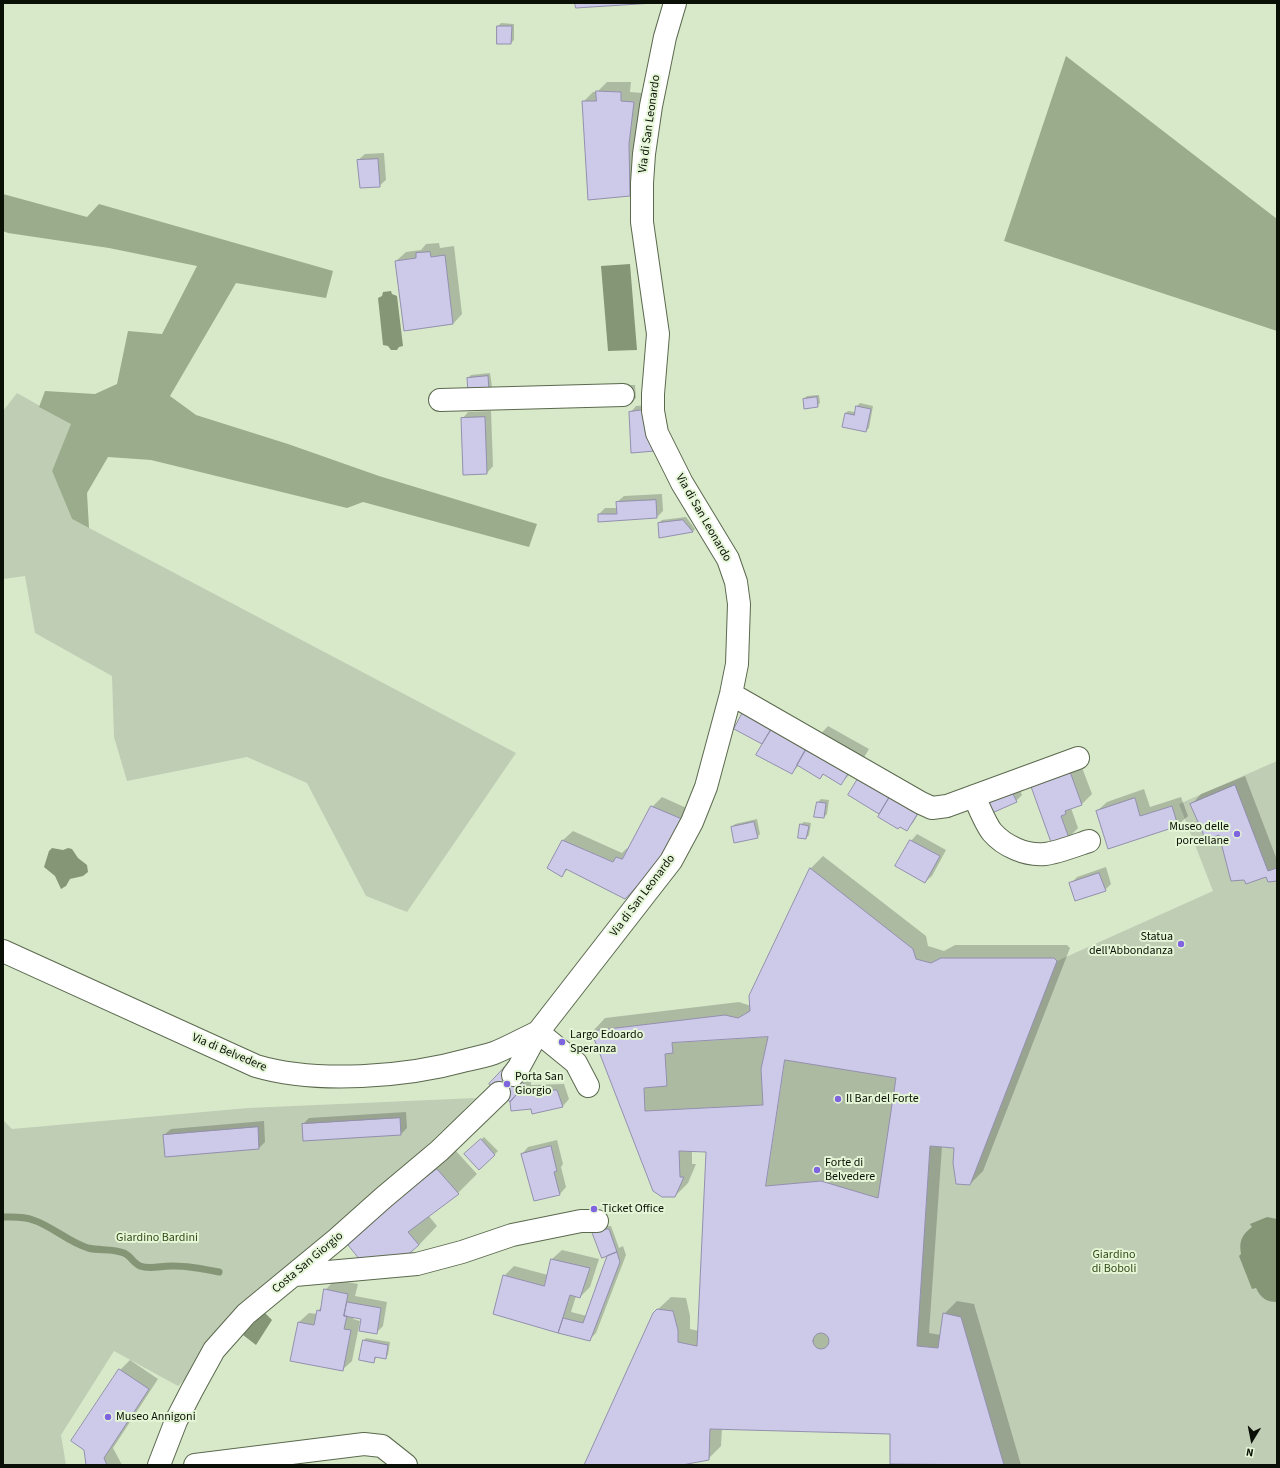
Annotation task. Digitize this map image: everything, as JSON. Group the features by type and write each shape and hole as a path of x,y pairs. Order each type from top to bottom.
{"street":[{"name":"Via di San Leonardo","path":"538,1032 671,861 692,822 706,787 731,694 737,664 739,604 736,582 728,559 682,483 657,433 653,411 636,394 658,334 642,222 642,184 645,144 651,106 664,37 675,3"},
{"path":"440,400 636,394"},
{"path":"731,694 932,808 947,806 1078,758"},
{"path":"974,796 992,832 1016,849 1029,853 1045,854 1089,841"},
{"name":"Via di Belvedere","path":"3,951 256,1066 272,1071 329,1076 373,1076 414,1072 452,1065 493,1053 538,1032"},
{"path":"513,1075 538,1032 576,1063 588,1086"},
{"name":"Costa San Giorgio","path":"159,1465 176,1421 214,1350 246,1314 295,1275 438,1151 499,1093"},
{"path":"295,1275 355,1271 417,1264 462,1252 512,1235 581,1221 597,1221"},
{"path":"195,1465 364,1444 382,1446 406,1465"}],"green space":[{"path":"17,393 72,424 52,471 72,519 516,753 407,912 366,896 307,783 247,757 127,781 114,737 112,676 35,633 25,576 3,579 3,411"},
{"name":"Giardino di Boboli","path":"1277,761 1277,1465 1004,1465 961,1317 943,1314 938,1348 917,1346 930,1146 954,1148 953,1163 956,1184 970,1185 1057,961 1213,891 1179,804"},
{"name":"Giardino Bardini","path":"476,1098 178,1386 114,1351 61,1435 66,1465 3,1465 3,1120 12,1129 248,1108"}],"shaded area":[{"path":"1066,56 1277,219 1277,331 1004,241"},
{"path":"3,194 87,217 99,204 333,271 326,298 236,283 170,396 196,415 288,444 379,476 537,524 529,547 363,502 347,508 151,460 108,457 87,493 89,528 72,519 52,471 71,424 39,407 45,391 95,394 117,384 128,331 162,334 197,266 109,248 8,233 3,231"},
{"path":"630,264 637,350 608,351 601,266"},
{"path":"391,291 392,294 397,296 403,346 399,347 397,350 391,350 388,346 383,345 378,298 382,296 383,292"},
{"path":"52,848 63,850 68,848 72,849 78,858 87,865 88,872 83,876 70,879 66,886 61,889 55,876 44,867 49,851"},
{"path":"1267,1217 1277,1219 1277,1302 1267,1300 1262,1297 1256,1288 1252,1289 1239,1256 1241,1254 1240,1246 1243,1236 1252,1227 1250,1224"},
{"path":"264,1312 272,1320 256,1345 243,1335"}],"building":[{"path":"575,3 654,3 576,8"},
{"path":"497,26 512,26 511,44 497,44"},
{"path":"596,91 621,92 621,101 634,102 629,144 630,196 588,200 582,101 596,101"},
{"path":"378,159 380,187 360,188 357,160"},
{"path":"430,252 431,257 445,255 453,324 404,331 395,261 416,258 416,253"},
{"path":"488,376 489,391 468,393 467,378"},
{"path":"817,397 818,407 804,409 803,399"},
{"path":"856,406 871,409 866,432 842,427 845,413 854,415"},
{"path":"643,410 655,451 631,453 629,412"},
{"path":"485,417 487,474 463,475 461,418"},
{"path":"656,500 657,518 598,522 598,514 617,514 616,502"},
{"path":"683,520 693,532 659,538 658,523"},
{"path":"743,712 772,728 762,744 734,729"},
{"path":"772,728 809,744 792,774 756,755"},
{"path":"809,744 851,769 841,785 823,774 820,779 797,765"},
{"path":"1068,766 1082,805 1065,811 1066,814 1061,816 1069,838 1052,845 1029,781"},
{"path":"859,777 890,796 879,814 848,795"},
{"path":"1235,785 1268,871 1277,868 1277,881 1268,882 1266,877 1246,884 1244,880 1231,881 1219,835 1206,840 1190,804"},
{"path":"1010,788 1017,802 992,813 986,799"},
{"path":"890,796 918,813 907,831 900,827 898,829 878,817"},
{"path":"1135,798 1140,816 1172,806 1178,826 1108,849 1096,811"},
{"path":"817,802 826,803 824,818 814,817"},
{"path":"651,806 682,819 647,883 642,881 625,899 566,869 562,877 547,868 562,840 613,862 616,857 622,859"},
{"path":"754,822 758,838 734,843 731,827"},
{"path":"800,824 809,826 806,839 798,838"},
{"path":"910,840 940,856 925,883 895,866"},
{"name":"Forte di Belvedere","path":"810,868 913,949 916,959 931,963 941,958 1054,958 1057,961 970,1185 956,1184 953,1163 954,1148 930,1146 917,1346 938,1348 943,1313 961,1317 1004,1465 890,1464 890,1434 710,1429 709,1460 682,1465 584,1465 653,1313 657,1309 673,1311 678,1330 678,1342 697,1346 706,1152 679,1151 680,1177 684,1177 675,1197 662,1197 653,1191 591,1031 725,1015 738,1018 750,1011 749,996"},
{"path":"1099,873 1106,891 1075,901 1069,883"},
{"path":"768,1037 761,1069 763,1105 645,1111 644,1088 667,1086 665,1054 673,1053 672,1043"},
{"path":"785,1060 896,1078 878,1198 821,1181 766,1186"},
{"name":"Porta San Giorgio","path":"505,1067 525,1085 510,1102 489,1084"},
{"path":"525,1085 525,1091 557,1090 563,1107 532,1114 531,1109 511,1111 510,1102"},
{"path":"400,1118 401,1135 303,1141 302,1124"},
{"path":"258,1127 259,1149 165,1157 163,1135"},
{"path":"481,1139 495,1155 479,1170 464,1154"},
{"path":"551,1146 557,1171 554,1172 560,1195 534,1201 521,1154"},
{"path":"437,1169 459,1194 408,1232 419,1245 404,1258 364,1265 344,1240"},
{"path":"591,1229 609,1229 617,1252 602,1258"},
{"path":"617,1252 620,1262 590,1341 558,1333 563,1318 583,1323 607,1256"},
{"path":"551,1259 590,1268 580,1298 570,1295 558,1333 493,1314 503,1275 544,1286"},
{"path":"324,1289 348,1294 344,1316 347,1316 344,1329 351,1330 343,1371 290,1361 298,1322 314,1325 317,1310 320,1311"},
{"path":"347,1302 381,1308 377,1334 359,1331 361,1319 344,1316"},
{"path":"821,1333 828,1338 829,1341 824,1348 821,1349 814,1344 813,1341 818,1334"},
{"path":"363,1340 388,1345 386,1359 375,1357 374,1363 359,1360"},
{"path":"119,1369 149,1389 104,1458 107,1465 86,1465 84,1450 71,1441"}],"waterway":[{"path":"3,1217 22,1217 33,1220 88,1248 124,1253 140,1266 180,1266 219,1272"}],"place":[{"name":"Museo delle porcellane","path":"1237,834"},
{"name":"Statua dell'Abbondanza","path":"1181,944"},
{"name":"Largo Edoardo Speranza","path":"562,1042"},
{"name":"Porta San Giorgio","path":"507,1084"},
{"name":"Il Bar del Forte","path":"838,1099"},
{"name":"Forte di Belvedere","path":"817,1170"},
{"name":"Ticket Office","path":"594,1209"},
{"name":"Museo Annigoni","path":"108,1417"}]}
